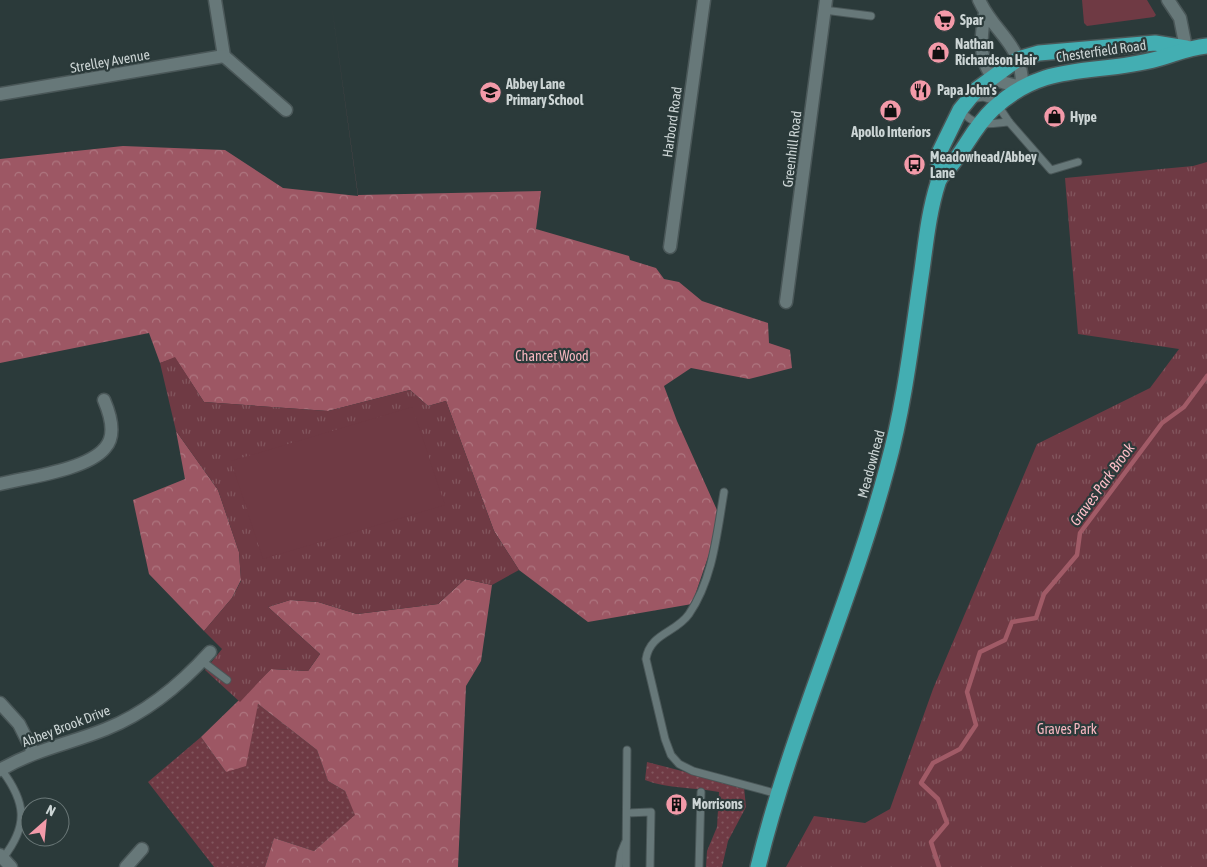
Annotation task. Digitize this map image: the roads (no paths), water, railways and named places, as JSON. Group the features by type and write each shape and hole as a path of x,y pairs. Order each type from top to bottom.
{"highway":[{"name":"Chesterfield Road","path":"964,105 977,89 993,76 1018,59 1039,53 1155,43 1186,48 1207,46"},
{"name":"Chesterfield Road","path":"1022,87 1049,75 1157,59 1186,48"},
{"path":"938,180 955,161 962,146 979,124 998,105 1022,87"},
{"name":"Meadowhead","path":"758,867 779,794 868,533 887,469 906,385 928,229 938,180 939,153 964,105"}],"street":[{"path":"215,0 224,56 286,110"},
{"name":"Harbord Road","path":"670,247 704,0"},
{"path":"979,0 984,13 1009,42 1018,59 1021,67 1022,87 1000,80 993,76 988,69 983,55 980,36 984,13"},
{"path":"1168,0 1180,18 1186,48"},
{"name":"Greenhill Road","path":"786,302 825,5"},
{"name":"Strelley Avenue","path":"0,94 224,56"},
{"path":"0,484 72,466 96,456 107,447 111,433 110,417 104,400"},
{"name":"Abbey Brook Drive","path":"0,770 33,752 107,728 144,709 167,692 206,657"},
{"path":"0,703 19,724 33,752"},
{"path":"126,867 142,849"}],"lane":[{"path":"825,5 871,16"},
{"path":"1008,122 979,124 970,121 964,105 990,98 998,105 1008,122 1051,170 1078,162"},
{"path":"724,492 708,575 690,613 680,625 655,639 648,650 646,659 664,739 671,755 679,764 693,772 779,794"},
{"path":"206,657 227,680"},
{"path":"626,867 627,750"},
{"path":"0,770 14,786 20,802 20,822 16,842 5,860"},
{"path":"699,867 701,792"},
{"path":"627,813 651,812 650,867"},
{"path":"619,867 621,853 626,841"}],"waterway":[{"name":"Graves Park Brook","path":"939,867 931,842 947,823 938,799 921,783 933,763 960,749 976,725 967,692 980,652 1005,640 1012,622 1036,618 1044,594 1077,555 1080,533 1162,423 1184,407 1207,376"}],"place":[{"name":"Spar","path":"944,20"},
{"name":"Nathan Richardson Hair","path":"939,52"},
{"name":"Papa John's","path":"921,90"},
{"name":"Abbey Lane Primary School","path":"490,92"},
{"name":"Apollo Interiors","path":"891,110"},
{"name":"Hype","path":"1054,117"},
{"name":"Meadowhead/Abbey Lane","path":"914,165"},
{"name":"Morrisons","path":"676,804"}],"park label":[{"name":"Chancet Wood","path":"552,356"},
{"name":"Graves Park","path":"1067,729"}]}
